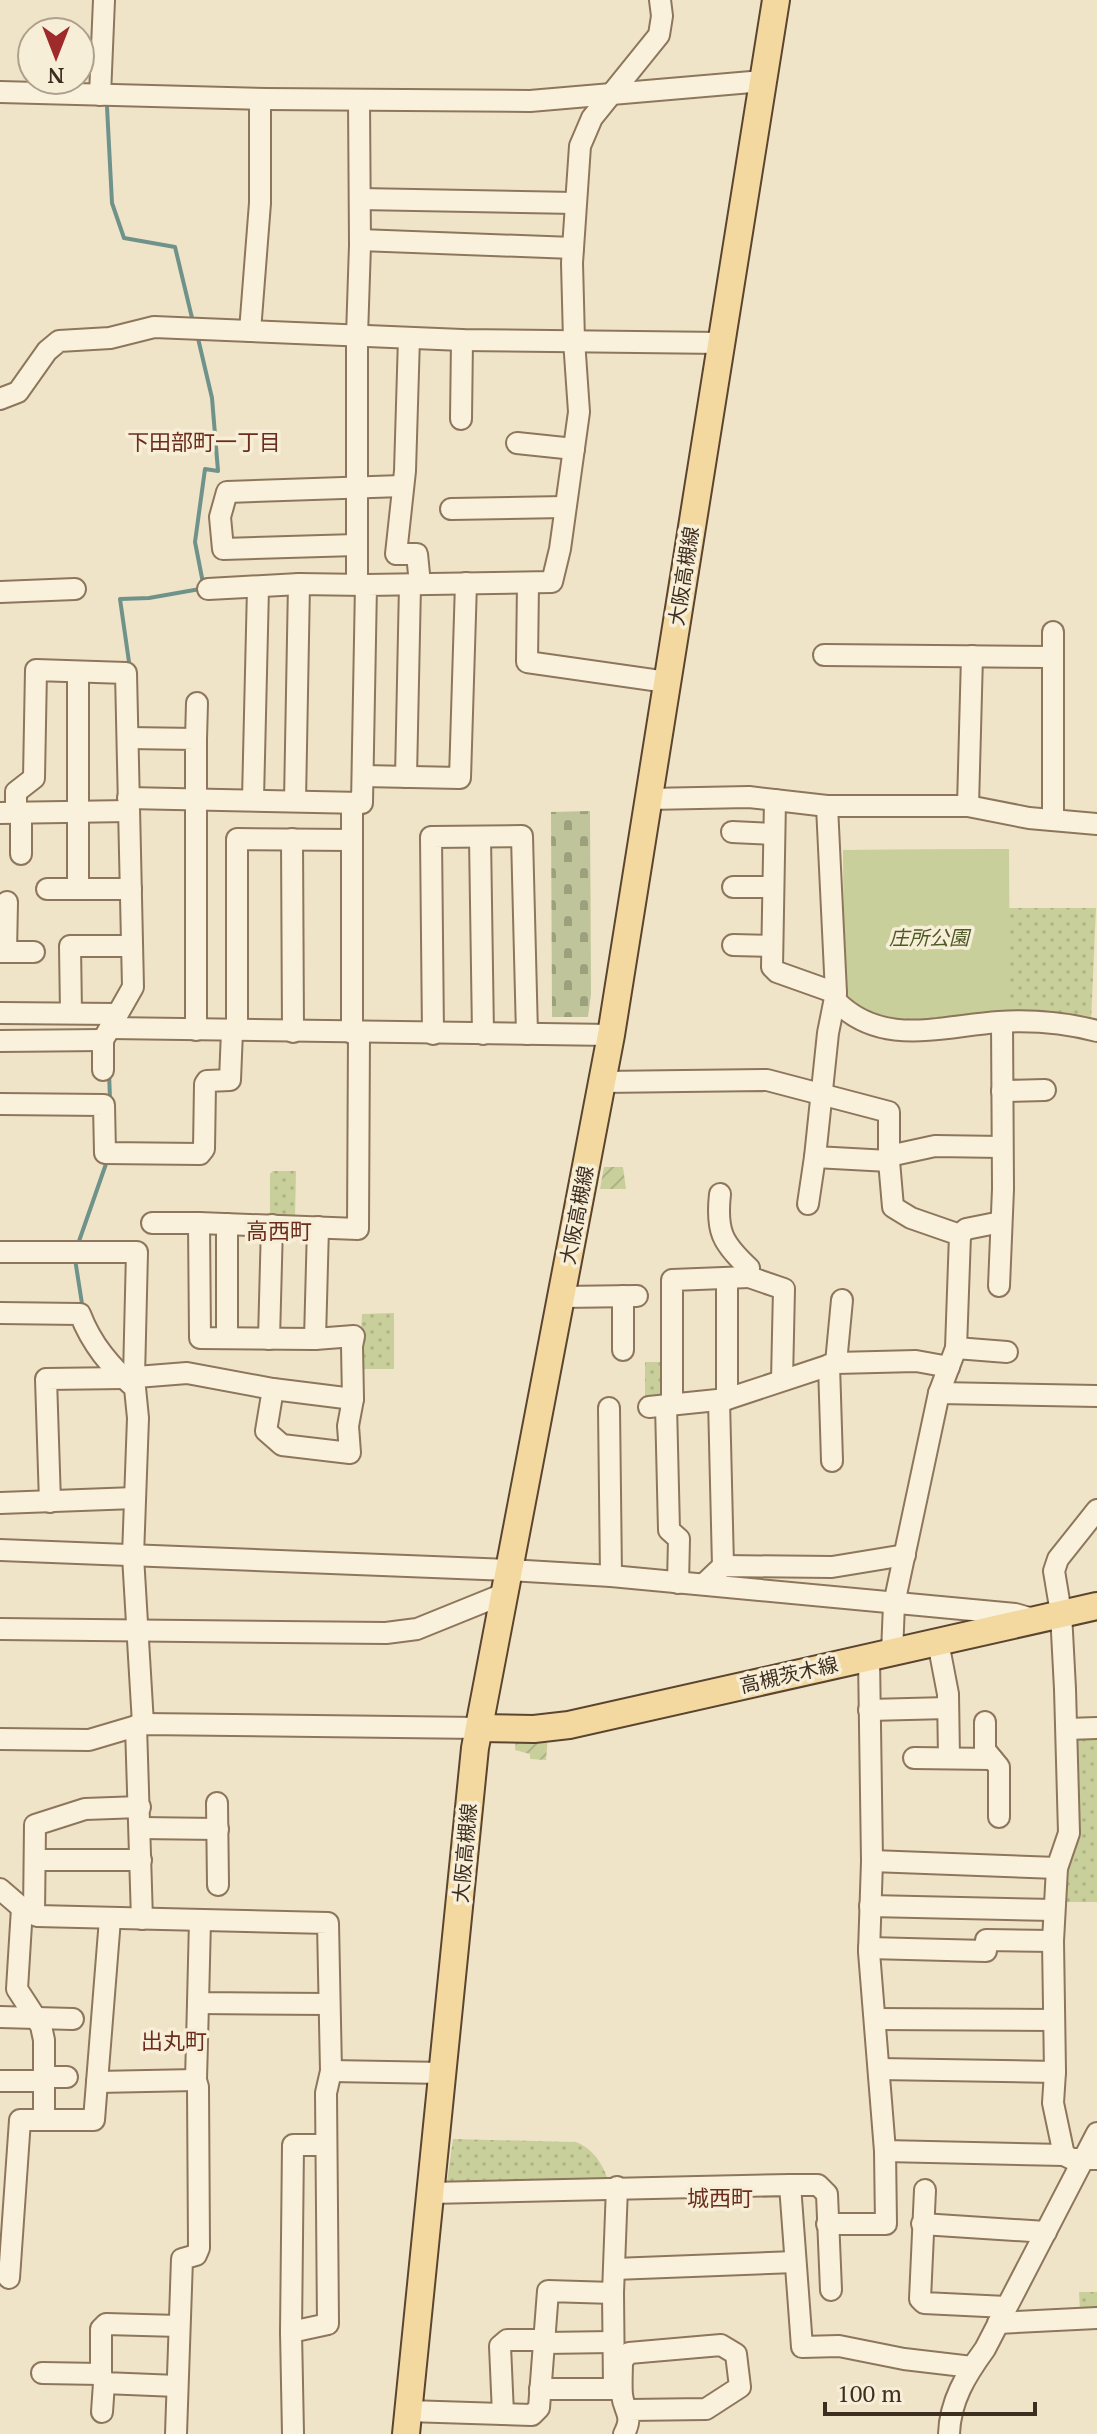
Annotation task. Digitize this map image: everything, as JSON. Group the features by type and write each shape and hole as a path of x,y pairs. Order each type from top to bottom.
{"main road":[{"name":"大阪高槻線","path":"407,2422 475,1748 611,1035 776,0"},
{"name":"高槻茨木線","path":"479,1728 534,1729 569,1725 1097,1606"}],"street":[{"path":"100,95 104,0"},
{"path":"208,589 299,584 552,582 560,549 579,412 573,248 580,146 592,118 609,94 659,35 662,16 660,0"},
{"path":"0,92 260,99 530,101 763,81"},
{"path":"250,331 260,203 260,99"},
{"path":"12,813 76,812 197,798 362,803 361,585 356,545 359,100"},
{"path":"360,199 575,203"},
{"path":"360,240 573,248"},
{"path":"0,399 18,392 47,351 59,341 110,338 154,327 462,340 722,343"},
{"path":"406,777 417,554 396,554 405,471 409,338"},
{"path":"461,419 462,340"},
{"path":"517,443 574,449"},
{"path":"356,545 223,549 220,517 227,492 402,486"},
{"path":"451,509 565,507"},
{"path":"363,776 460,778 466,583"},
{"path":"528,583 527,662 667,682"},
{"path":"295,801 299,584"},
{"path":"253,799 258,588"},
{"path":"0,592 75,589"},
{"path":"1053,632 1053,820"},
{"path":"824,655 1052,657"},
{"path":"968,806 972,656"},
{"path":"21,854 12,813 16,792 34,778 36,670 126,673 133,987 110,1027 103,1070"},
{"path":"78,672 78,889"},
{"path":"196,1030 197,703"},
{"path":"128,738 196,739"},
{"path":"648,799 749,797 827,806 968,806 1097,824"},
{"path":"775,800 772,967 777,972 836,997 861,1021 892,1031 1002,1022 1075,1025 1097,1031"},
{"path":"152,1223 358,1229 352,803"},
{"path":"808,1204 828,1033 836,997 827,806"},
{"path":"732,832 774,834"},
{"path":"433,1034 431,837 522,836 527,1034"},
{"path":"480,837 483,1034"},
{"path":"0,1104 104,1105 105,1153 200,1154 204,1149 205,1084 207,1081 230,1080 234,1031 237,839 352,840"},
{"path":"292,839 293,1032"},
{"path":"733,887 773,887"},
{"path":"47,889 131,889"},
{"path":"7,902 3,952 34,952"},
{"path":"733,945 772,946"},
{"path":"71,1013 70,946 132,946"},
{"path":"0,1013 71,1013 110,1027"},
{"path":"999,1286 1002,1022"},
{"path":"0,1041 110,1027 611,1035"},
{"path":"602,1082 767,1080 889,1112 893,1207 911,1218 960,1235"},
{"path":"1002,1091 1045,1090"},
{"path":"815,1157 889,1159 935,1146 1002,1147"},
{"path":"720,1194 717,1215 720,1233 749,1268 749,1277"},
{"path":"827,2224 886,2224 885,2151 869,1948 872,1861 869,1710 939,1393 953,1357 960,1235 966,1229 1001,1222"},
{"path":"199,1223 200,1338 315,1339 354,1336 353,1399 348,1426 350,1453 282,1445 266,1431 273,1389"},
{"path":"227,1224 227,1338"},
{"path":"269,1339 272,1225"},
{"path":"315,1339 318,1227"},
{"path":"0,1252 137,1252 129,1378"},
{"path":"678,1583 679,1539 669,1530 662,1405 672,1280 749,1277 784,1289 782,1380"},
{"path":"723,1566 727,1278"},
{"path":"561,1297 630,1296 617,1339"},
{"path":"832,1461 832,1364 842,1300"},
{"path":"0,1313 80,1314 89,1337 111,1367 129,1378 135,1388 138,1418 133,1556 138,1631 142,1919"},
{"path":"662,1405 723,1400 832,1364 916,1361 1007,1352"},
{"path":"50,1502 46,1379 129,1378 187,1373 273,1389 353,1399"},
{"path":"939,1393 1097,1396"},
{"path":"609,1408 611,1576"},
{"path":"0,1503 135,1498"},
{"path":"1081,2158 1053,2103 1054,1910 1057,1868 1069,1833 1067,1729 1049,1616 1058,1559 1097,1510"},
{"path":"0,1550 507,1581 611,1576 1049,1616"},
{"path":"704,1584 723,1566 832,1567 905,1555"},
{"path":"0,1629 386,1633 417,1629 507,1581"},
{"path":"938,1642 948,1708 949,1758"},
{"path":"869,1710 948,1708"},
{"path":"985,1722 985,1750 999,1767 999,1817"},
{"path":"0,1739 89,1740 139,1725 479,1728"},
{"path":"1067,1729 1097,1728"},
{"path":"914,1758 992,1759"},
{"path":"217,1803 218,1885"},
{"path":"44,2120 44,2040 41,2026 17,1989 35,1860 35,1825 85,1809 218,1829"},
{"path":"35,1860 141,1860"},
{"path":"872,1861 1057,1868"},
{"path":"0,1889 28,1911 110,1919 328,1923 331,2071 326,2093 328,2324 291,2332"},
{"path":"870,1906 1054,1910"},
{"path":"9,2278 20,2120 94,2120 110,1919"},
{"path":"176,2434 182,2259 196,2255 199,2248 196,2080 200,1920"},
{"path":"869,1948 986,1951 986,1940 1053,1941"},
{"path":"198,2003 329,2004"},
{"path":"0,2017 73,2019"},
{"path":"876,2019 1054,2020"},
{"path":"879,2069 1055,2072"},
{"path":"331,2071 444,2073"},
{"path":"0,2081 67,2077"},
{"path":"97,2082 196,2080"},
{"path":"949,2434 954,2402 1097,2133"},
{"path":"293,2434 293,2145 326,2145"},
{"path":"885,2151 1081,2158"},
{"path":"790,2185 802,2347 839,2346 904,2359 972,2367"},
{"path":"430,2193 818,2185 827,2194 831,2290"},
{"path":"540,2389 614,2389 613,2293 617,2187"},
{"path":"925,2190 920,2299 924,2303 1002,2315 1097,2318"},
{"path":"922,2224 1046,2232"},
{"path":"614,2269 795,2262"},
{"path":"407,2422 503,2414 532,2415 539,2408 548,2291 613,2293"},
{"path":"102,2412 101,2329 106,2324 179,2326"},
{"path":"503,2414 500,2346 507,2340 613,2342"},
{"path":"624,2434 629,2410 622,2400 622,2361 629,2353 721,2345 736,2354 740,2387 706,2409 629,2410"},
{"path":"42,2373 177,2386"}],"green space":[{"path":"590,811 591,994 588,1017 552,1017 551,812"},
{"name":"庄所公園","path":"1009,849 1009,908 1096,908 1091,1022 919,1024 872,1017 843,850"},
{"name":"庄所公園","path":"1009,849 1010,1015 872,1017 844,998 843,850"},
{"path":"604,1167 623,1167 626,1189 600,1189"},
{"path":"273,1171 296,1171 295,1219 270,1219 270,1174"},
{"path":"394,1313 394,1369 359,1369 362,1314"},
{"path":"645,1362 667,1362 663,1399 645,1399"},
{"path":"1097,1732 1097,1902 1061,1902 1070,1739"},
{"path":"516,1736 548,1736 546,1760 530,1759 530,1754 515,1750"},
{"path":"453,2139 576,2142 597,2158 609,2182 469,2189 447,2182"},
{"path":"1079,2292 1097,2292 1097,2310 1080,2311"}],"waterway":[{"path":"107,107 112,203 124,238 175,247 193,322"},
{"path":"197,334 212,398 218,471 205,469 195,542 203,583"},
{"path":"130,669 120,599 149,598 200,589"},
{"path":"109,1072 110,1099"},
{"path":"78,1244 107,1161"},
{"path":"75,1259 83,1310"}],"district":[{"name":"下田部町一丁目","path":"204,442"},
{"name":"高西町","path":"279,1231"},
{"name":"出丸町","path":"174,2041"},
{"name":"城西町","path":"720,2198"}]}
